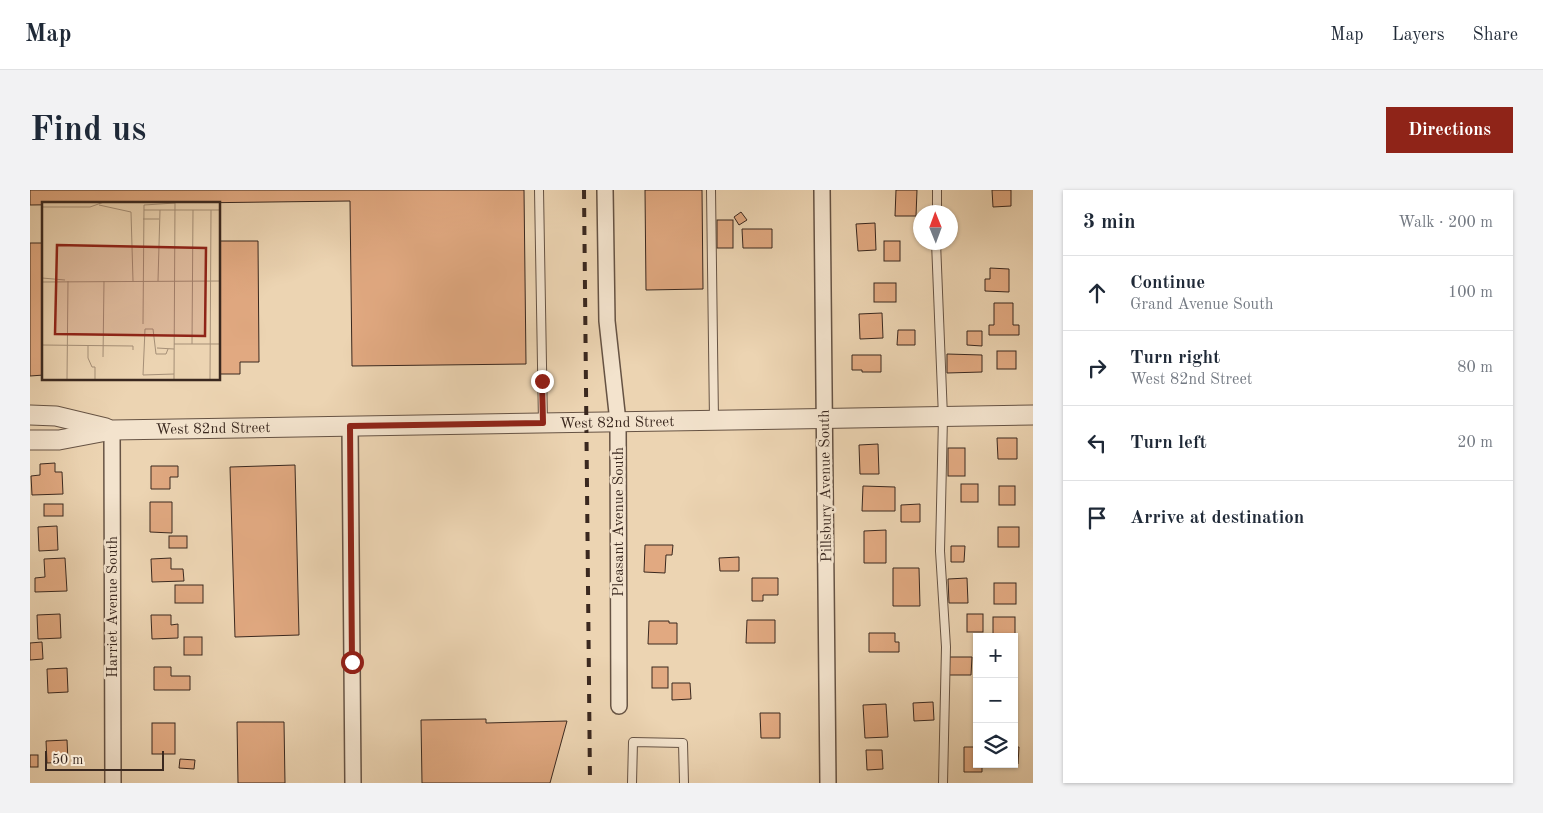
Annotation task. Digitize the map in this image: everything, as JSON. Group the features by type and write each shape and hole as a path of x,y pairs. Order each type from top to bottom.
{"street":[{"name":"Pleasant Avenue South","path":"605,190 607,321 618,422 619,706"},
{"name":"Pillsbury Avenue South","path":"822,190 828,783"},
{"name":"West 82nd Street","path":"30,415 56,416 112,430"},
{"name":"West 82nd Street","path":"30,440 59,440 112,430 1033,415"},
{"path":"350,426 353,783"},
{"name":"Harriet Avenue South","path":"112,430 113,783"}],"lane":[{"path":"539,190 543,423"},
{"path":"711,190 714,421"},
{"path":"937,190 937,205"},
{"path":"936,250 943,417 940,551 946,647 944,783"},
{"path":"632,783 633,742 683,742 684,783"}],"building":[{"path":"30,190 524,190 526,364 352,366 350,201 42,202 42,205 30,205"},
{"path":"645,190 702,190 703,289 646,290"},
{"path":"896,190 917,190 916,205 913,205 913,216 895,216"},
{"path":"992,190 1011,190 1011,206 993,207"},
{"path":"741,212 747,220 739,225 734,217"},
{"path":"717,220 733,220 733,248 717,248"},
{"path":"875,223 876,250 858,251 856,224"},
{"path":"742,229 772,229 772,248 743,248"},
{"path":"220,241 258,241 259,362 240,362 240,374 220,374"},
{"path":"884,241 900,241 900,261 884,261"},
{"path":"30,243 42,243 42,375 30,376"},
{"path":"990,268 1009,269 1009,292 985,291 985,279 990,279"},
{"path":"874,283 896,283 896,302 874,302"},
{"path":"994,303 1013,303 1013,325 1019,325 1019,335 989,335 989,325 994,325"},
{"path":"882,313 883,338 860,339 859,314"},
{"path":"898,330 915,330 915,345 897,345"},
{"path":"967,331 982,331 982,346 967,345"},
{"path":"997,351 1016,351 1016,369 997,369"},
{"path":"947,354 982,355 982,372 947,373"},
{"path":"852,355 881,355 881,372 852,370"},
{"path":"997,438 1017,438 1017,459 998,459"},
{"path":"878,444 879,474 860,474 859,445"},
{"path":"948,448 965,448 965,476 948,476"},
{"path":"55,463 55,472 62,472 63,494 32,495 31,476 40,475 40,464"},
{"path":"295,465 299,635 235,637 230,467"},
{"path":"151,466 178,466 178,477 170,477 170,489 151,489"},
{"path":"961,484 978,484 978,502 961,502"},
{"path":"863,486 895,487 895,511 862,511"},
{"path":"999,486 1015,486 1015,505 999,505"},
{"path":"150,502 172,502 172,533 150,532"},
{"path":"44,504 63,504 63,516 44,516"},
{"path":"920,504 920,522 901,522 901,505"},
{"path":"57,526 58,550 39,551 38,527"},
{"path":"998,527 1019,527 1019,547 998,547"},
{"path":"886,530 886,563 864,563 864,531"},
{"path":"169,536 187,536 187,548 169,548"},
{"path":"645,545 673,545 672,555 666,555 665,573 644,572"},
{"path":"951,546 965,546 964,562 951,562"},
{"path":"739,557 739,571 720,571 719,558"},
{"path":"65,558 67,591 35,592 35,578 45,577 44,559"},
{"path":"171,558 171,569 183,569 184,581 152,582 151,559"},
{"path":"893,568 919,568 920,606 893,606"},
{"path":"752,578 778,578 778,595 763,595 763,601 752,601"},
{"path":"967,578 968,603 949,603 948,579"},
{"path":"994,583 1016,583 1016,604 994,604"},
{"path":"175,585 203,585 203,603 175,603"},
{"path":"60,614 61,638 38,639 37,615"},
{"path":"967,614 983,614 983,632 967,632"},
{"path":"151,615 171,615 171,625 178,624 178,638 152,639"},
{"path":"993,617 1015,617 1015,633 993,633"},
{"path":"747,620 775,620 775,643 746,643"},
{"path":"649,621 677,623 677,644 648,644"},
{"path":"869,633 895,633 895,642 899,642 899,652 869,652"},
{"path":"184,637 202,637 202,655 184,655"},
{"path":"42,642 43,659 30,660 30,643"},
{"path":"948,657 972,657 971,675 948,675"},
{"path":"154,667 171,667 171,676 190,676 190,690 154,690"},
{"path":"652,667 668,667 668,688 652,688"},
{"path":"67,668 68,692 48,693 47,669"},
{"path":"672,683 690,683 691,699 672,700"},
{"path":"933,702 934,720 914,721 913,703"},
{"path":"886,704 888,737 865,738 863,705"},
{"path":"760,713 780,713 780,738 761,738"},
{"path":"486,719 486,723 567,721 550,783 422,783 421,720"},
{"path":"237,722 284,722 285,783 238,783"},
{"path":"152,723 175,723 175,754 152,754"},
{"path":"67,740 68,762 47,763 46,741"},
{"path":"964,747 973,747 973,768 982,768 982,772 964,772"},
{"path":"866,750 882,750 883,769 867,770"},
{"path":"30,755 38,755 38,767 30,767"},
{"path":"180,759 195,760 194,769 179,768"}],"railway":[{"path":"584,190 590,783"}],"route":[{"path":"352,662 350,426 543,423 542,381"}]}
